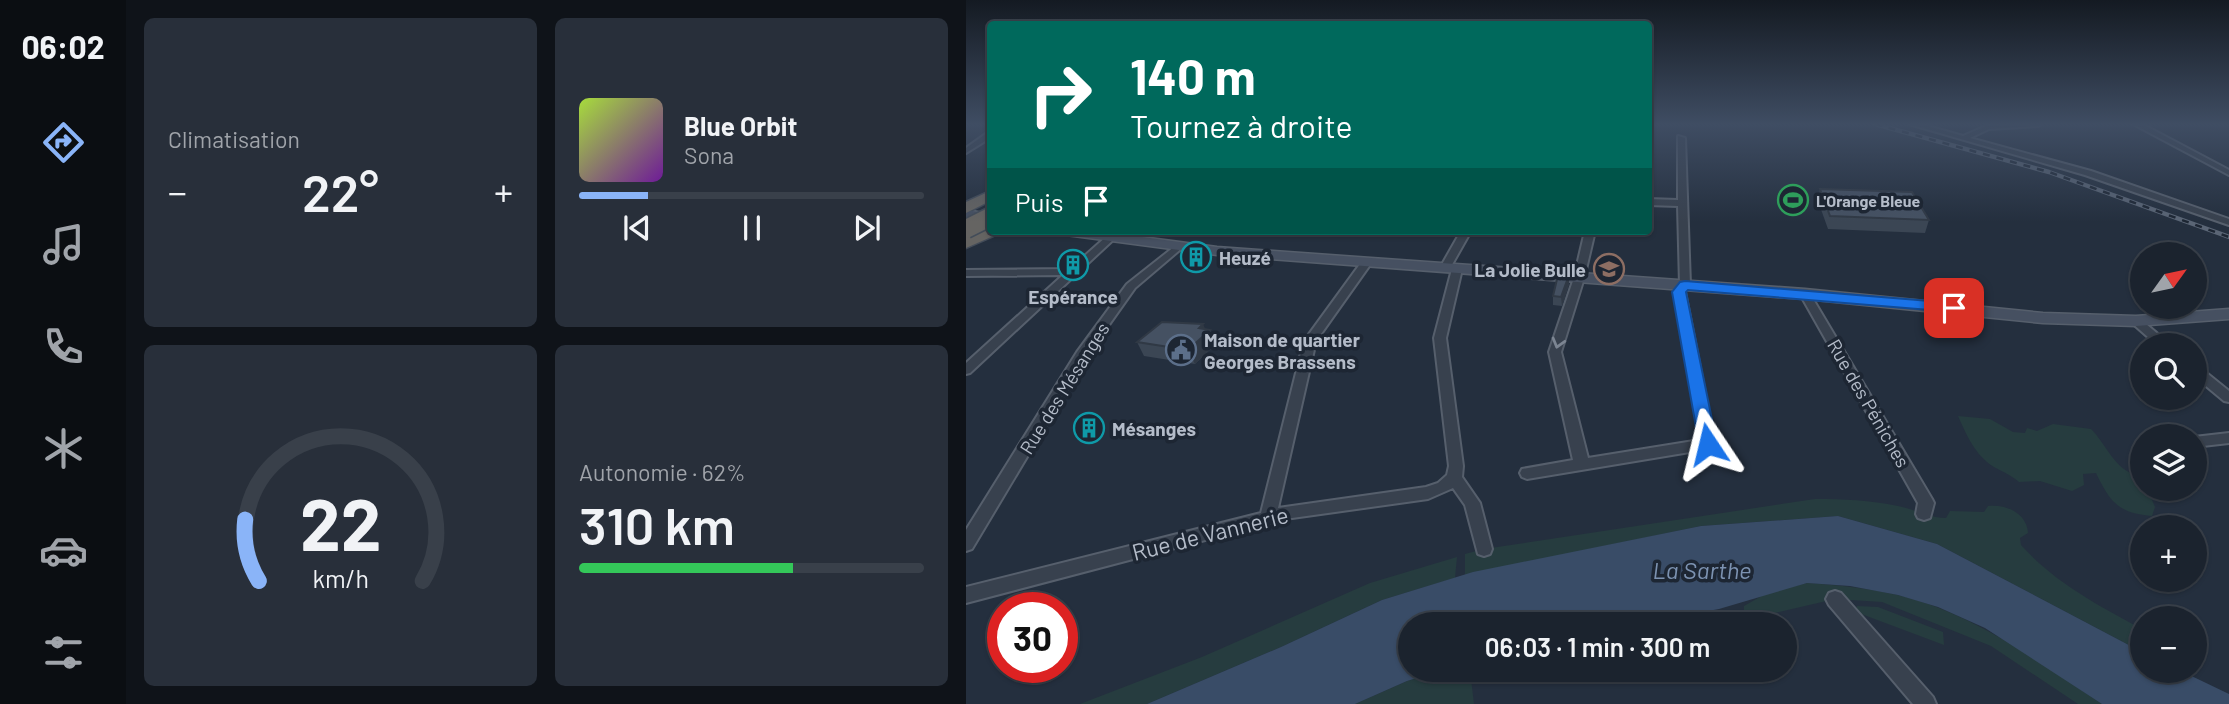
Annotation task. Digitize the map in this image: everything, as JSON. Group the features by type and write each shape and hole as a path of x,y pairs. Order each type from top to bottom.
{"highway":[{"path":"966,208 987,197"},
{"path":"966,222 987,212"},
{"path":"966,229 987,219"},
{"path":"966,243 987,233"}],"main road":[{"path":"966,214 987,218"},
{"path":"1088,235 1179,246 1367,262 1805,294 2043,318 2136,321 2229,314"}],"street":[{"path":"1527,472 1708,444 1679,292 1685,285 1681,157"},
{"path":"2033,157 2229,222"},
{"path":"2199,157 2229,173"},
{"path":"1652,202 1682,203"},
{"path":"1464,235 1451,268 1440,338 1456,466 1454,478 1472,503 1484,549"},
{"path":"1582,465 1555,352 1579,278 1589,235"},
{"path":"966,370 1110,239"},
{"name":"Rue des Mésanges","path":"966,544 1083,352 1131,286 1179,246"},
{"path":"1268,517 1310,341 1367,262"},
{"path":"966,273 1074,272"},
{"name":"Rue des Péniches","path":"1805,294 1926,503 1924,514"},
{"path":"2136,321 2150,333"},
{"path":"2207,380 2229,398"},
{"path":"2207,441 2229,438"},
{"name":"Rue de Vannerie","path":"966,595 1268,517 1428,492 1443,487 1454,478"},
{"path":"1835,599 1926,704"}],"green space":[{"path":"1958,416 1990,419 2013,432 2025,433 2027,428 2037,431 2053,424 2091,429 2117,463 2130,473 2130,501 2152,501 2155,507 2152,515 2131,512 2116,504 2096,473 2083,474 2084,485 2072,491 2040,481 2019,482 1982,457 1968,438"},
{"path":"1815,499 1877,502 1946,518 1950,511 1984,512 1988,506 2002,507 2014,511 2024,520 2028,533 2020,538 2021,545 2034,558 2078,592 2130,622 2130,646 1937,544 1838,516 1701,526 1465,575 1465,554"},
{"path":"1457,557 1455,578 1382,600 1281,647 1147,704 1080,704 1202,657 1370,583"},
{"path":"1807,583 1874,590 1923,602 1961,617 2003,639 2102,704 2078,704 1991,646 1882,602 1835,599 1779,612 1744,611 1744,606 1767,593"},
{"path":"1857,606 1878,607 1943,632 1944,645 1856,612"},
{"path":"1405,682 1471,682 1474,704 1355,704"}],"water":[{"name":"La Sarthe","path":"1838,516 1937,544 2130,646 2130,683 2206,683 2229,694 2229,704 2102,704 1985,628 1938,607 1898,595 1850,586 1807,583 1703,612 1398,612 1398,682 1405,682 1355,704 1147,704 1281,647 1382,600 1473,572 1701,526"}],"building":[{"path":"1820,189 1912,192 1929,220 1830,216"},
{"path":"1558,275 1569,275 1561,297 1553,296"},
{"path":"1162,322 1203,324 1199,328 1210,330 1188,350 1137,342"}],"railway":[{"path":"1994,157 2049,172 2229,237"}],"place":[{"name":"L'Orange Bleue","path":"1793,200"},
{"name":"Heuzé","path":"1196,257"},
{"name":"Espérance","path":"1073,265"},
{"name":"La Jolie Bulle","path":"1609,269"},
{"name":"Maison de quartier Georges Brassens","path":"1181,350"},
{"name":"Mésanges","path":"1089,428"}],"route":[{"path":"1708,444 1679,292 1685,285 1954,308"}]}
